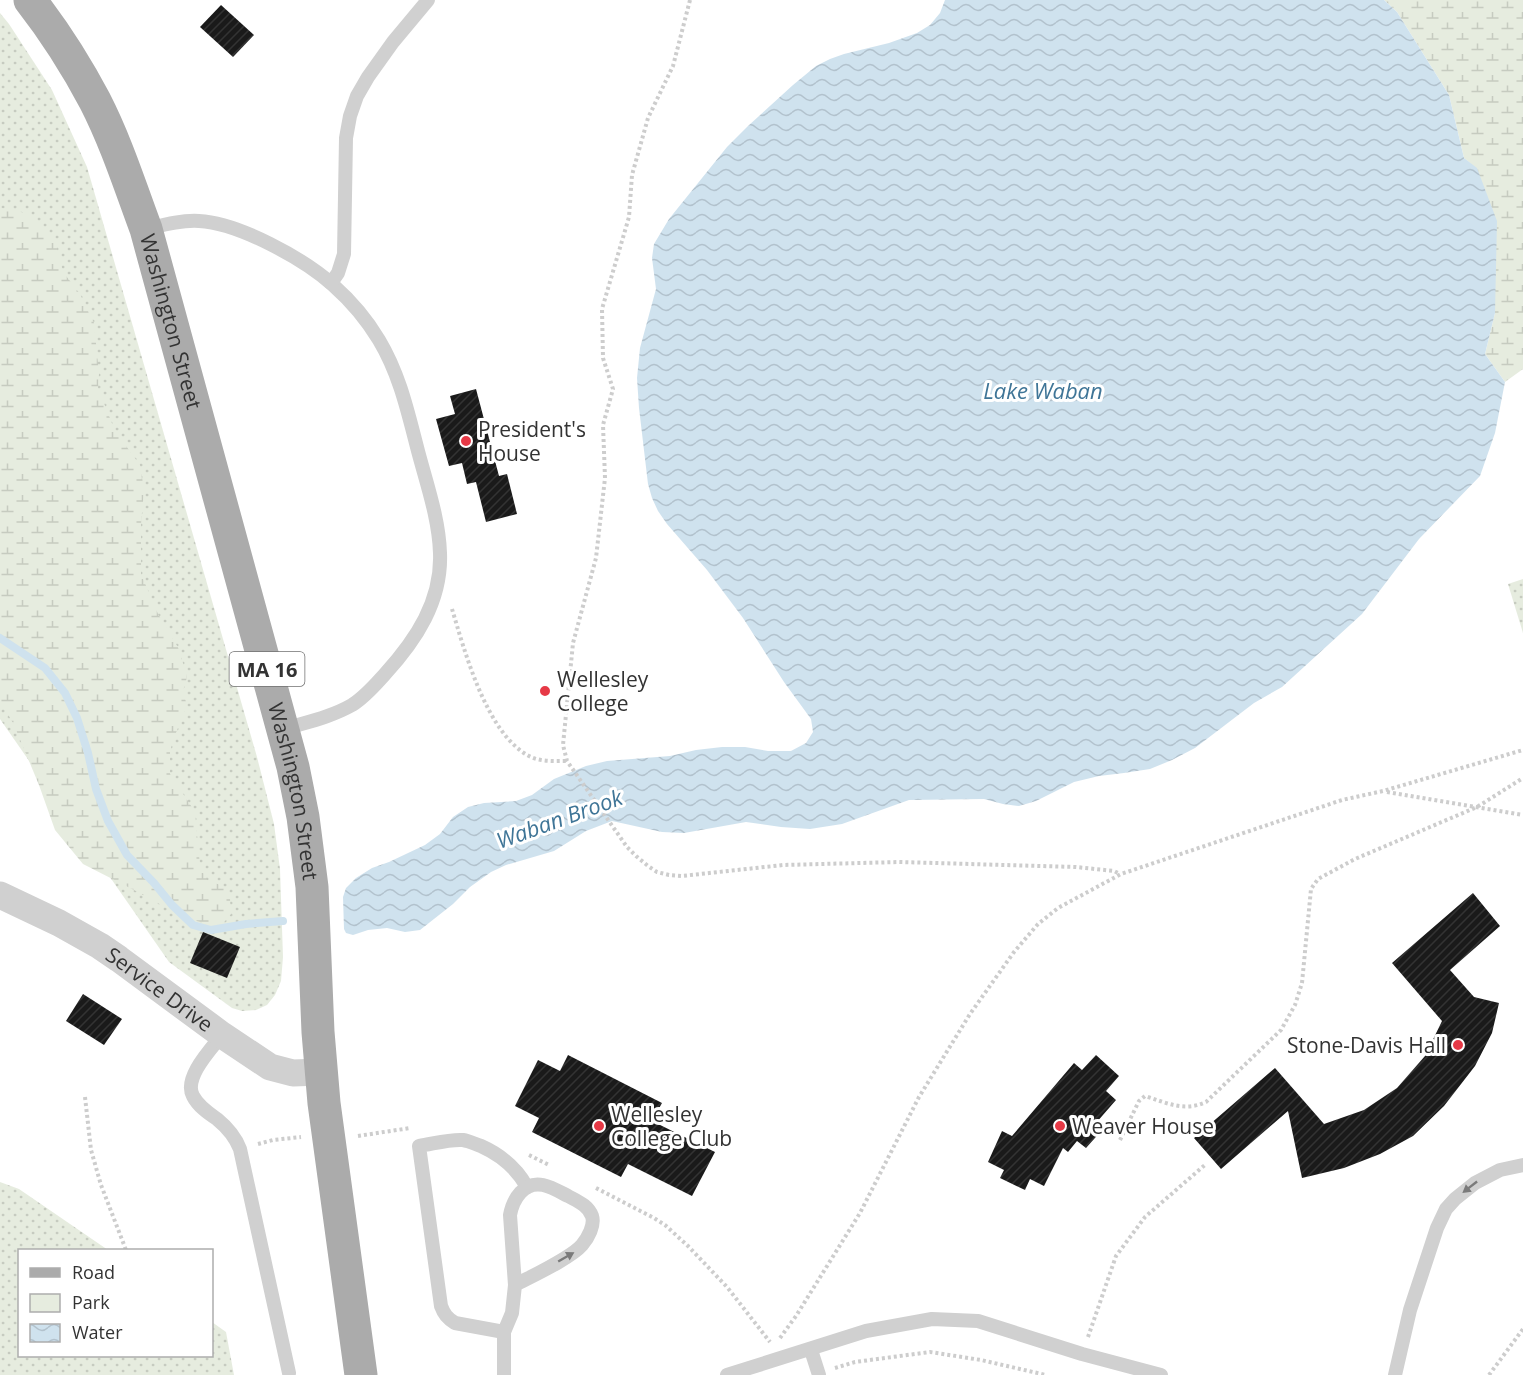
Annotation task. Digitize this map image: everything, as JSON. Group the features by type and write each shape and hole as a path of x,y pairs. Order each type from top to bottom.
{"main road":[{"name":"Washington Street","path":"30,0 65,49 96,103 146,230 284,729 300,796 310,861 321,1072 361,1375"}],"street":[{"name":"Service Drive","path":"0,895 59,923 100,946 270,1067 293,1073 321,1072"}],"lane":[{"path":"331,283 338,273 344,254 346,138 350,116 357,96 374,69 428,0"},
{"path":"146,230 183,221 217,223 273,246 331,283 345,296 379,339 395,370 400,386 432,504 439,540 440,568 436,590 427,616 409,645 378,682 353,704 339,711 284,729"},
{"path":"222,1035 199,1065 190,1090 200,1106 229,1130 240,1149 289,1373"},
{"path":"504,1332 454,1323 443,1313 419,1146 455,1140 475,1144 506,1160 527,1187"},
{"path":"1395,1375 1410,1310 1437,1228 1446,1209 1475,1183 1500,1170 1523,1165"},
{"path":"504,1375 504,1332 512,1313 515,1285 510,1215 512,1204 518,1194 527,1187 538,1184 550,1187 584,1204 592,1215 593,1221 583,1244 575,1252 515,1285"},
{"path":"727,1375 867,1332 932,1319 978,1321 1082,1354 1161,1375"},
{"path":"811,1350 819,1374"}],"path":[{"path":"690,0 673,66 648,118 632,175 629,217 602,309 603,358 613,389 603,425 605,478 596,558 573,643 562,746 567,761 627,847 648,866 657,872 669,875 682,876 783,865 899,862 1076,867 1114,871 1121,874"},
{"path":"449,602 468,663 497,724 517,748 529,756 539,760 567,761"},
{"path":"779,1339 860,1214 919,1097 970,1014 1014,952 1038,924 1058,908 1121,874 1342,800 1383,791 1523,750"},
{"path":"1120,1140 1139,1101 1145,1096 1183,1107 1196,1107 1206,1102 1281,1029 1295,1005 1302,983 1311,889 1317,879 1355,859 1477,807 1523,778"},
{"path":"1383,791 1523,814"},
{"path":"85,1096 91,1150 101,1185 125,1249"},
{"path":"240,1149 273,1140 310,1136"},
{"path":"1082,1354 1116,1256 1144,1217 1206,1164"},
{"path":"622,1201 654,1218 688,1246 727,1287 774,1347"},
{"path":"1489,1375 1523,1329"},
{"path":"819,1374 855,1362 930,1352 981,1360 1047,1375"}],"green space":[{"path":"1384,0 1523,0 1523,369 1505,382 1485,354 1495,313 1495,270 1477,169 1464,158 1449,95 1397,12"},
{"path":"0,13 52,90 87,167 257,757 274,824 280,869 283,957 281,981 275,995 267,1005 256,1010 242,1011 232,1008 169,962 0,719"},
{"path":"0,208 20,211 54,236 63,272 80,294 94,323 99,374 98,388 115,431 140,465 144,490 141,574 158,614 179,649 187,677 183,691 187,706 170,752 170,774 195,812 200,866 207,880 223,886 230,899 231,914 220,927 185,918 83,864 55,830 14,725 0,700"},
{"path":"1523,579 1523,633 1508,584"},
{"path":"0,1182 19,1189 107,1249 18,1249 18,1357 213,1357 213,1323 226,1332 234,1375 0,1375"}],"water":[{"name":"Lake Waban","path":"945,0 1384,0 1397,12 1449,95 1464,158 1477,168 1497,221 1495,313 1485,354 1505,382 1495,433 1480,476 1419,539 1362,614 1282,687 1254,703 1195,748 1150,769 1074,782 1036,801 1019,806 984,799 909,800 842,824 810,829 746,822 684,833 662,832 612,821 586,831 554,851 506,865 491,872 420,930 405,932 387,928 368,930 353,935 346,933 343,897 346,888 356,878 372,868 425,845 440,834 453,817 468,807 484,803 516,801 532,795 554,779 586,766 607,761 670,756 722,747 791,751 806,743 813,732 811,719 743,618 707,570 667,524 652,498 648,484 637,378 640,348 656,289 652,258 654,244 669,219 727,147 793,85 816,66 830,59 917,33 930,25 940,13"}],"building":[{"path":"221,5 254,35 233,57 200,27"},
{"name":"President's House","path":"476,389 499,476 507,474 517,514 486,522 476,482 467,484 462,463 449,466 436,419 455,414 450,396"},
{"name":"Stone-Davis Hall","path":"1473,893 1500,926 1450,970 1474,997 1499,1003 1492,1033 1475,1066 1444,1106 1413,1136 1380,1154 1344,1168 1302,1178 1288,1111 1221,1169 1194,1138 1275,1068 1324,1124 1364,1110 1397,1088 1425,1056 1442,1021 1392,963"},
{"path":"203,932 240,947 227,978 190,963"},
{"path":"83,994 122,1019 104,1045 66,1021"},
{"name":"Wellesley College Club","path":"568,1055 662,1103 652,1121 715,1152 692,1196 628,1164 621,1177 532,1132 539,1118 515,1106 538,1060 560,1071"},
{"name":"Weaver House","path":"1096,1055 1119,1076 1106,1091 1116,1100 1096,1123 1103,1129 1086,1148 1077,1141 1068,1152 1063,1148 1044,1186 1030,1179 1025,1190 1000,1178 1004,1170 988,1162 1002,1131 1012,1136 1074,1063 1082,1070"}],"waterway":[{"name":"Waban Brook","path":"0,638 45,668 65,693 77,718 96,789 108,821 127,855 172,905 193,925 211,930 283,921"}],"place":[{"name":"President's House","path":"466,441"},
{"name":"Wellesley College","path":"545,691"},
{"name":"Stone-Davis Hall","path":"1458,1045"},
{"name":"Wellesley College Club","path":"599,1126"},
{"name":"Weaver House","path":"1060,1126"}]}
